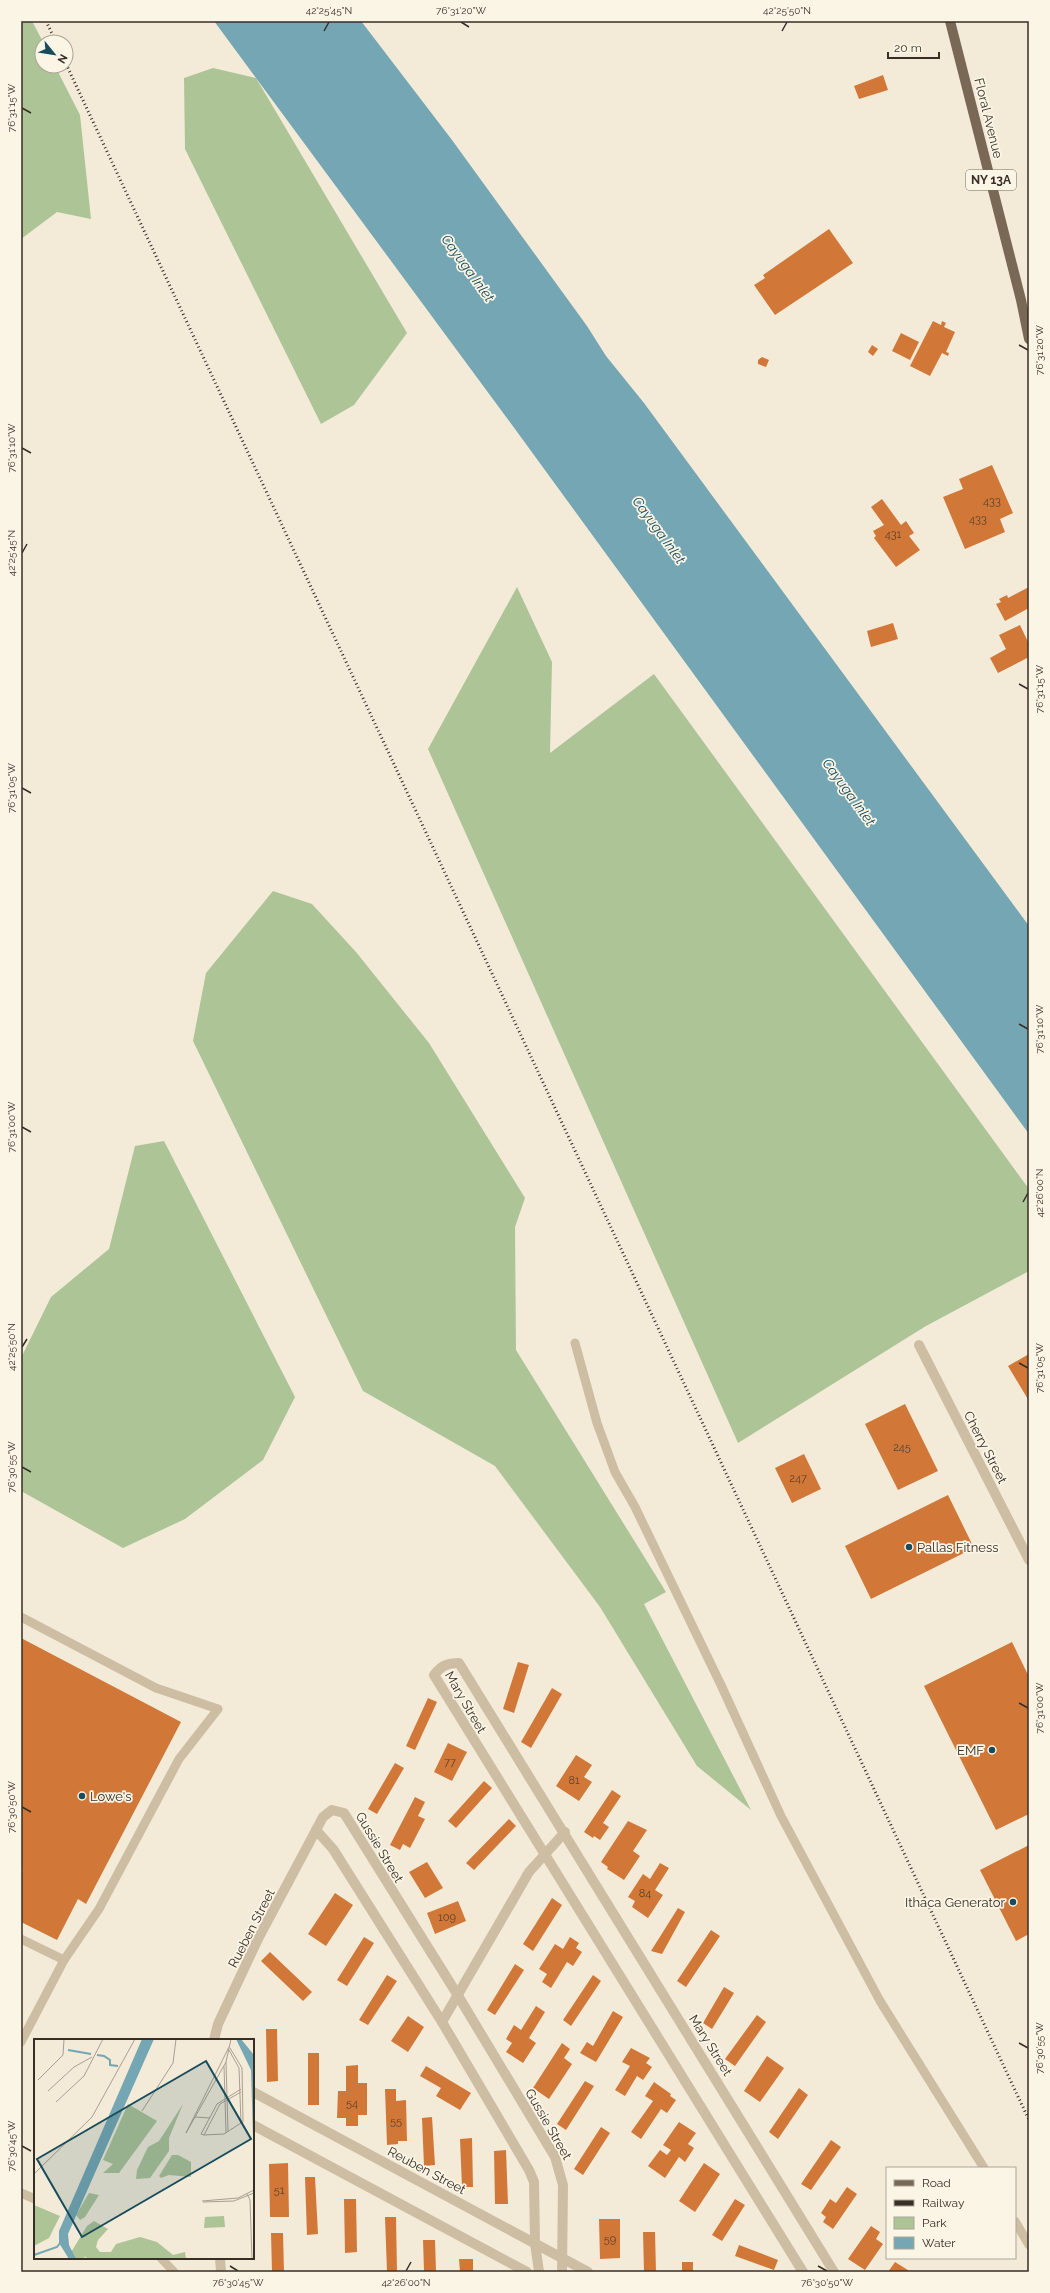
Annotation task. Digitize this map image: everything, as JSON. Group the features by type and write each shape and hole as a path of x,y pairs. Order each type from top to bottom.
{"main road":[{"name":"Floral Avenue","path":"950,21 1018,286 1029,339"}],"street":[{"name":"Cherry Street","path":"919,1345 1029,1560"},
{"name":"Mary Street","path":"803,2272 544,1856 434,1675 439,1668 449,1663 459,1663 565,1832 834,2272"},
{"name":"Gussie Street","path":"316,1830 323,1817 332,1810 344,1813 457,1994 555,2157 563,2185 562,2272"},
{"path":"316,1830 333,1849 442,2022 529,2170 534,2182 535,2243 539,2272"},
{"name":"Rueben Street","path":"214,2039 218,2024 258,1940 316,1830"},
{"path":"442,2022 529,1872 565,1832"},
{"name":"Reuben Street","path":"254,2093 588,2272"},
{"path":"254,2126 527,2272"},
{"path":"220,2259 221,2272"}],"lane":[{"path":"575,1343 597,1423 616,1472 635,1507 721,1685 781,1816 876,1994 983,2167"},
{"path":"21,1617 156,1688 218,1709 180,1759 99,1909 64,1960 21,2042"},
{"path":"21,1939 64,1960"},
{"path":"21,2193 34,2199"},
{"path":"1016,2223 1029,2245"},
{"path":"162,2259 174,2272"}],"green space":[{"path":"21,21 32,21 39,34 34,34 34,74 59,74 80,115 91,219 57,212 21,239"},
{"path":"213,68 256,78 407,333 354,405 321,424 185,149 184,78"},
{"path":"517,587 552,662 550,753 654,674 1029,1189 1029,1271 926,1326 738,1443 428,749"},
{"path":"273,891 312,904 356,952 429,1043 525,1198 515,1227 516,1350 666,1592 644,1604 751,1810 697,1766 600,1607 495,1466 363,1391 193,1041 206,973"},
{"path":"164,1141 295,1397 263,1460 185,1519 123,1548 21,1491 21,1358 51,1297 109,1249 135,1146"}],"water":[{"name":"Cayuga Inlet","path":"214,21 361,21 452,140 587,326 606,356 644,403 1029,926 1029,1134 515,429"}],"building":[{"path":"883,75 888,90 859,99 854,86"},
{"path":"829,229 853,263 775,315 754,285 765,278 763,275"},
{"path":"933,321 941,325 942,321 946,323 944,327 955,332 946,352 949,353 948,356 942,353 930,376 910,366"},
{"path":"901,333 919,342 910,360 892,351"},
{"path":"872,345 878,349 873,356 868,352"},
{"path":"762,357 769,360 766,367 758,364 758,360"},
{"path":"992,465 1013,513 1000,519 1005,532 965,549 943,497 963,489 959,479"},
{"path":"882,499 901,525 906,521 914,533 909,536 920,550 896,567 874,538 876,536 873,531 884,525 871,507"},
{"path":"1029,587 1029,608 1005,621 996,604 1001,602 999,599 1007,595 1008,598"},
{"path":"893,623 898,639 871,647 867,631"},
{"path":"1020,625 1029,644 1029,657 998,673 990,658 1006,649 999,635"},
{"path":"1029,1354 1029,1401 1008,1366"},
{"path":"905,1404 938,1471 898,1490 865,1424"},
{"path":"804,1454 821,1489 792,1503 775,1468"},
{"name":"Pallas Fitness","path":"948,1495 974,1548 871,1599 845,1546"},
{"name":"Lowe's","path":"21,1638 181,1722 86,1904 78,1899 57,1940 21,1922 21,1874 23,1870 21,1869"},
{"name":"EMF","path":"1012,1642 1029,1677 1029,1814 996,1830 924,1686"},
{"path":"518,1662 529,1665 514,1713 503,1709"},
{"path":"552,1688 562,1694 531,1748 521,1742"},
{"path":"428,1698 437,1702 415,1750 406,1746"},
{"path":"448,1743 467,1752 452,1781 434,1772"},
{"path":"576,1755 592,1765 584,1777 592,1782 579,1801 556,1786"},
{"path":"395,1763 404,1768 377,1814 368,1809"},
{"path":"484,1781 492,1788 456,1828 448,1821"},
{"path":"612,1790 621,1796 603,1823 609,1827 600,1840 594,1836 593,1838 584,1832"},
{"path":"415,1797 425,1802 418,1816 425,1819 410,1848 403,1844 400,1850 390,1845"},
{"path":"509,1819 516,1826 474,1870 466,1863"},
{"path":"628,1821 647,1830 633,1851 640,1856 624,1880 607,1869 608,1867 601,1862"},
{"name":"Ithaca Generator","path":"1029,1845 1029,1934 1016,1941 980,1870"},
{"path":"427,1862 443,1888 425,1898 409,1872"},
{"path":"660,1863 669,1868 655,1890 663,1895 648,1918 632,1907 635,1901 628,1897 643,1874 650,1879"},
{"path":"335,1893 353,1905 326,1946 308,1934"},
{"path":"552,1898 562,1905 533,1951 523,1944"},
{"path":"458,1901 466,1921 435,1934 427,1913"},
{"path":"678,1908 685,1912 662,1954 651,1951"},
{"path":"711,1930 720,1936 686,1987 677,1981"},
{"path":"364,1937 374,1943 347,1986 337,1980"},
{"path":"570,1937 579,1943 576,1948 582,1952 573,1966 567,1962 551,1988 542,1982 547,1974 539,1969 555,1944 563,1949"},
{"path":"270,1952 312,1992 303,2001 261,1961"},
{"path":"515,1964 524,1970 495,2015 487,2010"},
{"path":"387,1975 397,1981 368,2025 359,2020"},
{"path":"593,1975 601,1981 571,2026 563,2020"},
{"path":"724,1987 734,1993 712,2029 703,2023"},
{"path":"536,2006 545,2012 529,2038 536,2043 523,2063 506,2052 512,2043 506,2039 514,2025 521,2030"},
{"path":"613,2011 623,2017 596,2062 580,2053 587,2042 593,2046"},
{"path":"757,2015 766,2022 735,2066 725,2059"},
{"path":"408,2016 424,2027 408,2052 391,2041"},
{"path":"266,2029 277,2029 278,2081 267,2082"},
{"path":"562,2043 570,2049 564,2058 572,2064 549,2099 533,2088"},
{"path":"631,2048 650,2058 646,2063 652,2067 643,2080 637,2076 625,2096 615,2090 630,2066 622,2062"},
{"path":"308,2053 319,2053 319,2105 308,2105"},
{"path":"767,2056 784,2068 760,2102 744,2091"},
{"path":"358,2065 358,2083 367,2083 367,2115 358,2115 358,2126 346,2126 346,2118 337,2118 338,2091 346,2091 346,2066"},
{"path":"426,2066 471,2093 460,2110 436,2096 441,2088 420,2076"},
{"path":"585,2081 594,2086 566,2130 557,2124"},
{"path":"654,2082 671,2094 670,2096 676,2100 667,2113 661,2109 641,2139 631,2132 653,2101 645,2096"},
{"path":"799,2088 808,2095 778,2139 769,2132"},
{"path":"385,2089 396,2089 396,2101 406,2100 407,2141 398,2141 398,2144 387,2145"},
{"path":"432,2117 435,2165 424,2166 422,2118"},
{"path":"679,2122 696,2133 688,2144 694,2148 685,2162 679,2157 665,2178 648,2166 660,2150 667,2155 671,2150 663,2145"},
{"path":"601,2127 610,2133 583,2175 574,2169"},
{"path":"472,2138 473,2187 462,2187 460,2139"},
{"path":"831,2140 841,2147 811,2190 801,2184"},
{"path":"506,2150 508,2204 495,2204 494,2151"},
{"path":"288,2163 289,2217 270,2217 269,2164"},
{"path":"704,2163 720,2174 695,2212 679,2201"},
{"path":"305,2177 315,2177 318,2234 307,2235"},
{"path":"847,2187 857,2194 833,2229 823,2222 826,2217 821,2213 830,2199 836,2203"},
{"path":"344,2199 356,2199 357,2252 345,2253"},
{"path":"735,2199 745,2205 722,2241 712,2235"},
{"path":"385,2217 396,2217 397,2272 387,2272"},
{"path":"599,2219 620,2219 620,2258 600,2259"},
{"path":"871,2226 880,2232 876,2239 883,2244 865,2270 848,2259"},
{"path":"643,2232 655,2232 656,2272 644,2272"},
{"path":"271,2233 283,2233 284,2272 272,2272"},
{"path":"423,2240 435,2240 436,2272 424,2272"},
{"path":"739,2245 778,2260 774,2270 735,2256"},
{"path":"459,2259 473,2259 473,2272 460,2272"},
{"path":"682,2262 693,2262 693,2272 682,2272"},
{"path":"895,2262 911,2272 888,2272"}],"railway":[{"path":"46,21 52,34"},
{"path":"71,74 1029,2120"}],"place":[{"name":"Pallas Fitness","path":"909,1547"},
{"name":"EMF","path":"992,1750"},
{"name":"Lowe's","path":"82,1796"},
{"name":"Ithaca Generator","path":"1013,1902"}]}
